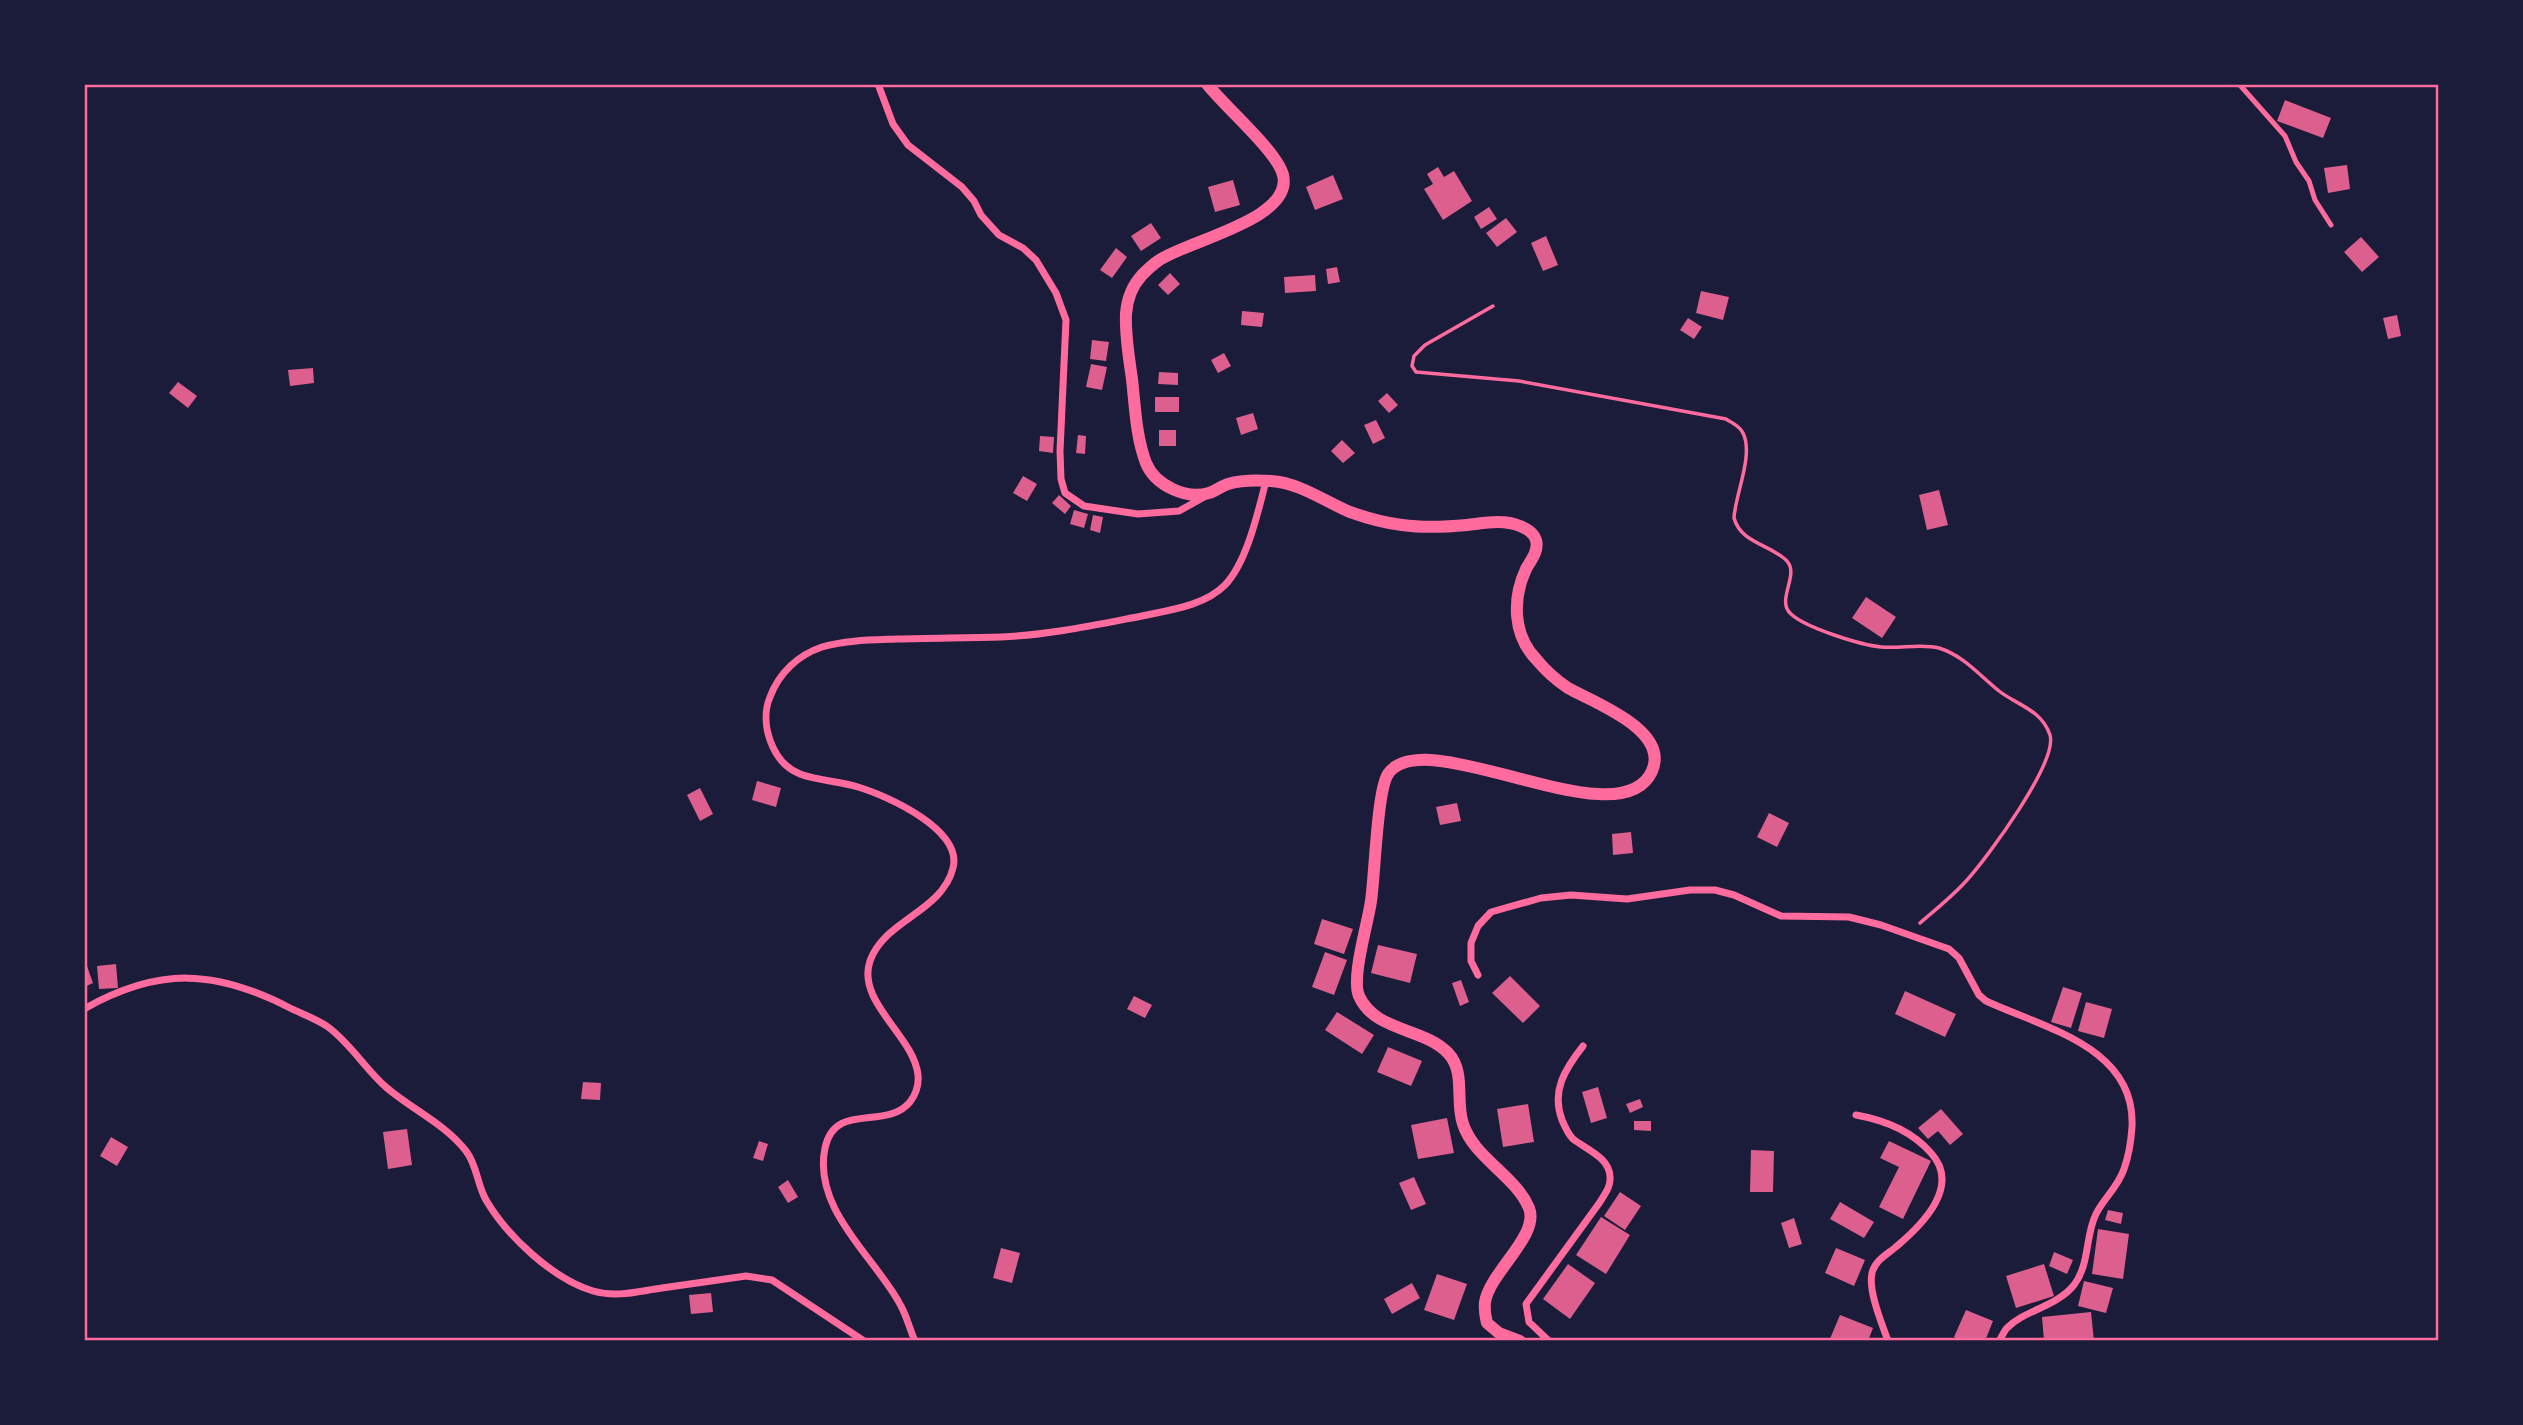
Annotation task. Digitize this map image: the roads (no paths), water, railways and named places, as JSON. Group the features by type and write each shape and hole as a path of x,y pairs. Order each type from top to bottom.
{"street":[{"path":"878,84 893,124 908,145 961,187 999,234 1023,248 1036,260 1056,293 1066,320 1059,451 1061,480 1065,493 1084,506 1138,514 1179,511 1224,485 1277,481 1379,521 1430,527 1510,523 1532,532 1536,541 1535,555 1525,571 1516,612 1519,632 1529,652 1563,685 1624,716 1649,742 1654,754 1650,776 1637,786 1612,794 1553,787 1459,764 1425,760 1395,766 1386,777 1381,793 1371,907 1356,980 1357,994 1380,1018 1398,1029 1440,1046 1452,1057 1458,1074 1462,1124 1472,1142 1526,1202 1532,1215 1528,1232 1501,1268 1484,1307 1487,1323 1499,1334 1520,1341"},
{"path":"1207,84 1278,166 1284,178 1280,195 1271,206 1243,223 1160,259 1141,276 1130,294 1126,314 1138,432 1153,477 1169,488 1191,495 1210,493"},
{"path":"915,1341 900,1304 838,1215 827,1185 825,1149 831,1134 845,1121 857,1117 892,1115 902,1111 914,1098 918,1086 918,1071 905,1043 872,994 868,972 870,961 886,938 920,912 948,881 953,870 954,853 950,843 939,830 892,801 860,787 799,774 789,766 769,739 765,720 768,700 787,668 804,655 841,643 1060,631 1199,602 1226,584 1237,569 1256,519 1266,481"},
{"path":"1478,975 1471,961 1471,943 1478,926 1491,912 1541,898 1571,895 1628,899 1690,890 1715,890 1734,895 1781,916 1849,917 1881,925 1949,949 1959,958 1979,995 1986,1001 2041,1024 2103,1057 2121,1079 2130,1100 2130,1147 2125,1168 2118,1186 2094,1217 2083,1270 2076,1282 2066,1294 2008,1327 1999,1341"},
{"path":"84,1009 121,990 155,979 197,978 232,983 265,995 328,1027 398,1098 453,1136 468,1154 485,1197 509,1232 560,1275 594,1291 609,1294 746,1276 764,1278 781,1285 864,1341"},
{"path":"1549,1341 1529,1322 1526,1304 1600,1202 1611,1178 1609,1168 1571,1137 1556,1101 1564,1074 1583,1046"},
{"path":"1856,1115 1892,1125 1913,1137 1936,1158 1944,1179 1935,1207 1913,1231 1876,1263 1872,1273 1874,1296 1888,1341"}],"lane":[{"path":"2239,84 2285,136 2296,162 2309,181 2315,200 2331,225"}]}
